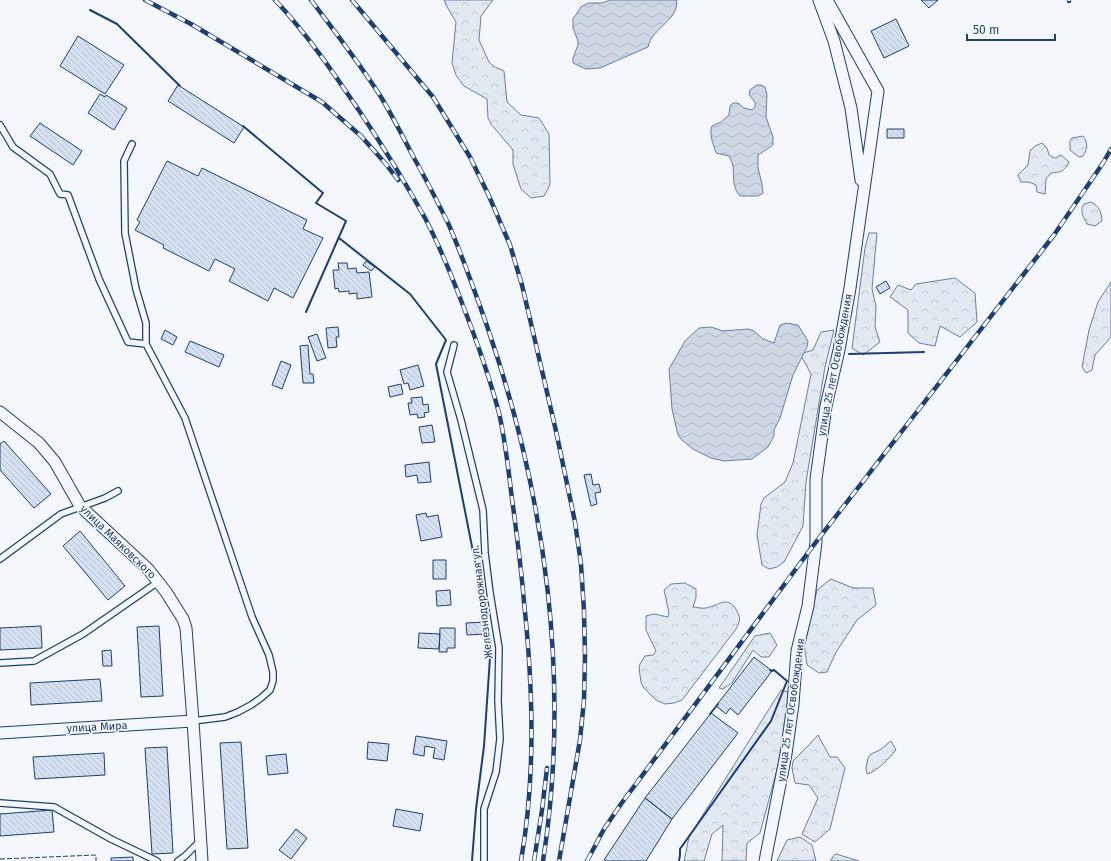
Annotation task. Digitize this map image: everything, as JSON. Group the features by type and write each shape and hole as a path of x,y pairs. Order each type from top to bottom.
{"street":[{"path":"819,0 834,40 851,108 863,194"},
{"name":"улица 25 лет Освобождения","path":"765,861 786,754 793,704 797,651 808,606 816,542 816,479 826,406 839,350 878,92 828,0"},
{"name":"улица Маяковского","path":"0,413 39,443 55,462 80,506 148,569 166,592 182,619 186,628 202,861"},
{"name":"улица Мира","path":"0,733 193,721"}],"lane":[{"path":"0,125 14,146 50,174 60,194 68,195 99,280 128,342 146,344"},
{"path":"132,144 124,162 125,234 136,289 146,323 146,344 185,418 252,617 269,655 273,672 273,681 270,690 251,705 225,717 193,721"},
{"name":"Железнодорожная ул.","path":"454,345 447,372 462,420 483,510 490,593 500,648 498,701 500,739 496,772 484,809 484,861"},
{"path":"0,559 61,514 105,498 118,491"},
{"path":"0,663 34,661 83,634 158,582"},
{"path":"0,803 54,807 148,859 157,861"},
{"path":"178,861 185,856 200,840"}],"green space":[{"path":"444,0 493,0 481,16 479,40 489,62 493,66 504,71 507,102 521,115 539,118 549,134 550,185 544,196 531,198 521,189 513,164 513,150 491,124 488,118 487,99 464,86 456,75 452,63 456,22"},
{"path":"1083,136 1087,143 1087,148 1083,156 1079,157 1070,150 1070,141 1072,138"},
{"path":"1042,143 1047,148 1049,155 1055,158 1061,155 1069,162 1064,170 1051,173 1046,179 1045,194 1037,192 1036,185 1029,182 1021,182 1018,175 1028,165 1030,151 1035,146"},
{"path":"1091,202 1100,210 1102,221 1095,226 1087,224 1082,212 1084,204"},
{"path":"869,233 877,233 872,289 876,306 875,327 880,342 863,355 852,348 865,248"},
{"path":"955,278 975,293 977,322 960,337 940,326 935,346 919,343 908,333 908,310 890,297 898,285 911,290 916,284"},
{"path":"1111,282 1111,337 1095,355 1092,370 1086,373 1082,367 1089,330 1098,302"},
{"path":"834,330 825,367 806,482 803,526 784,562 777,567 769,569 762,565 757,535 761,504 764,498 785,482 793,463 811,374 800,354 813,350 821,332"},
{"path":"831,579 853,588 873,588 876,605 857,620 836,652 827,672 819,673 807,665 804,644 817,590"},
{"path":"685,583 696,589 696,598 693,607 704,608 723,602 730,603 737,611 740,620 736,629 682,700 665,704 656,700 643,687 641,682 639,668 640,664 645,656 653,655 656,651 646,630 646,616 654,614 668,617 669,613 664,590 671,584"},
{"path":"770,633 777,645 769,657 761,657 753,650 732,683 723,689 719,688 755,636"},
{"path":"781,690 791,693 778,766 760,833 747,843 746,861 722,861 723,825 712,834 704,861 684,861 689,837"},
{"path":"818,735 830,757 837,757 845,768 830,829 815,842 802,834 818,798 809,785 795,783 792,768 793,761"},
{"path":"891,741 896,750 879,767 867,774 866,768 868,758 871,754 880,750"},
{"path":"800,837 812,845 816,861 777,861 787,840"},
{"path":"836,854 859,861 830,861"}],"water":[{"path":"610,0 677,0 675,11 672,16 653,36 648,47 600,68 586,69 573,63 578,41 573,28 573,19 581,7 588,3 602,3"},
{"path":"757,85 765,87 767,95 766,117 773,137 773,145 758,155 758,168 763,193 758,196 740,196 737,193 735,186 733,166 729,156 716,153 711,129 712,126 721,122 729,115 730,106 733,103 738,103 744,108 752,110 755,107 755,102 749,95 750,90"},
{"path":"786,323 798,325 808,341 807,347 793,375 780,418 774,430 774,436 768,447 752,459 724,461 711,458 693,449 678,435 672,409 669,369 685,341 699,328 711,327 723,331 748,329 754,331 763,339 774,343 780,325"}],"building":[{"path":"921,0 938,0 929,8"},
{"path":"896,19 909,46 884,58 871,31"},
{"path":"78,36 124,65 105,94 60,66"},
{"path":"178,85 244,127 234,143 168,101"},
{"path":"100,94 105,97 106,95 127,108 114,130 88,113"},
{"path":"40,123 82,151 73,165 30,136"},
{"path":"887,129 904,129 904,138 887,138"},
{"path":"167,161 198,176 202,168 307,220 303,229 323,238 293,298 274,288 268,301 229,281 235,269 215,259 209,271 163,248 164,245 135,230 140,222 137,220"},
{"path":"366,261 375,267 371,271 363,265"},
{"path":"338,263 347,263 348,269 356,268 357,273 369,272 372,297 357,299 357,293 349,294 349,291 339,292 338,288 335,289 333,270 339,270"},
{"path":"886,281 890,288 880,294 876,287"},
{"path":"338,327 339,337 336,337 337,347 328,348 326,328"},
{"path":"165,330 177,337 173,345 161,339"},
{"path":"317,334 326,358 317,361 308,337"},
{"path":"190,341 224,355 219,367 185,352"},
{"path":"308,345 310,374 313,374 314,383 303,383 300,346"},
{"path":"281,361 291,365 282,389 272,385"},
{"path":"418,365 424,386 410,390 408,383 404,384 400,370"},
{"path":"401,384 403,394 390,397 388,387"},
{"path":"422,397 423,405 428,404 429,412 424,413 425,417 418,418 417,414 410,415 408,403 412,403 411,398"},
{"path":"432,425 435,442 422,443 419,427"},
{"path":"4,441 51,494 34,508 0,470 0,444"},
{"path":"429,462 431,482 418,483 417,475 406,477 405,465"},
{"path":"591,474 593,485 599,484 601,492 595,493 597,504 591,506 584,475"},
{"path":"426,513 427,517 438,515 442,537 421,541 416,515"},
{"path":"80,531 125,586 108,600 63,546"},
{"path":"433,560 446,560 446,579 433,579"},
{"path":"450,590 451,605 437,606 436,591"},
{"path":"485,622 485,634 467,635 466,623"},
{"path":"41,626 42,648 0,650 0,628"},
{"path":"159,626 163,696 141,697 137,627"},
{"path":"440,628 455,628 455,648 447,648 447,652 439,652"},
{"path":"419,633 440,634 439,649 418,648"},
{"path":"111,650 112,666 103,666 102,651"},
{"path":"754,657 772,671 738,715 730,708 726,714 716,706"},
{"path":"100,679 102,701 31,705 30,683"},
{"path":"711,713 738,733 672,819 645,798"},
{"path":"416,736 447,741 444,760 433,758 435,748 425,746 424,756 413,754"},
{"path":"241,742 248,848 227,849 220,743"},
{"path":"368,742 389,744 387,761 367,759"},
{"path":"167,747 173,853 152,854 145,748"},
{"path":"104,753 105,775 35,779 33,757"},
{"path":"286,754 288,773 268,775 266,756"},
{"path":"645,798 672,819 646,861 604,860"},
{"path":"396,809 423,814 420,831 393,826"},
{"path":"52,810 54,832 0,836 0,814"},
{"path":"296,829 307,838 291,859 279,850"},
{"path":"133,857 133,861 111,861 111,858"}],"railway":[{"path":"145,0 191,24 322,102 361,136 398,180"},
{"path":"275,0 310,41 342,85 410,191 425,218 458,292 482,357 495,399 505,442 521,574 531,699 531,764 526,829 521,861"},
{"path":"311,0 356,60 381,97 448,223 469,274 487,326 507,390 525,456 538,523 548,590 553,658 554,726 551,794 543,861"},
{"path":"352,0 433,97 470,157 510,245 522,285 556,431 575,522 581,564 585,656 584,700 580,740 559,861"},
{"path":"587,861 604,829 621,804 816,542 1054,235 1111,149"},
{"path":"534,861 547,768"}],"fence":[{"path":"0,859 96,855 96,861"}],"wall":[{"path":"90,10 117,24 180,86"},
{"path":"243,126 323,193 316,203 346,221 306,312"},
{"path":"339,238 410,294 446,340 436,364 491,643 484,746 476,809 472,861"},
{"path":"849,354 924,352"},
{"path":"679,861 680,849 771,721 787,681 774,670 770,670"},
{"path":"710,714 718,704"}]}
